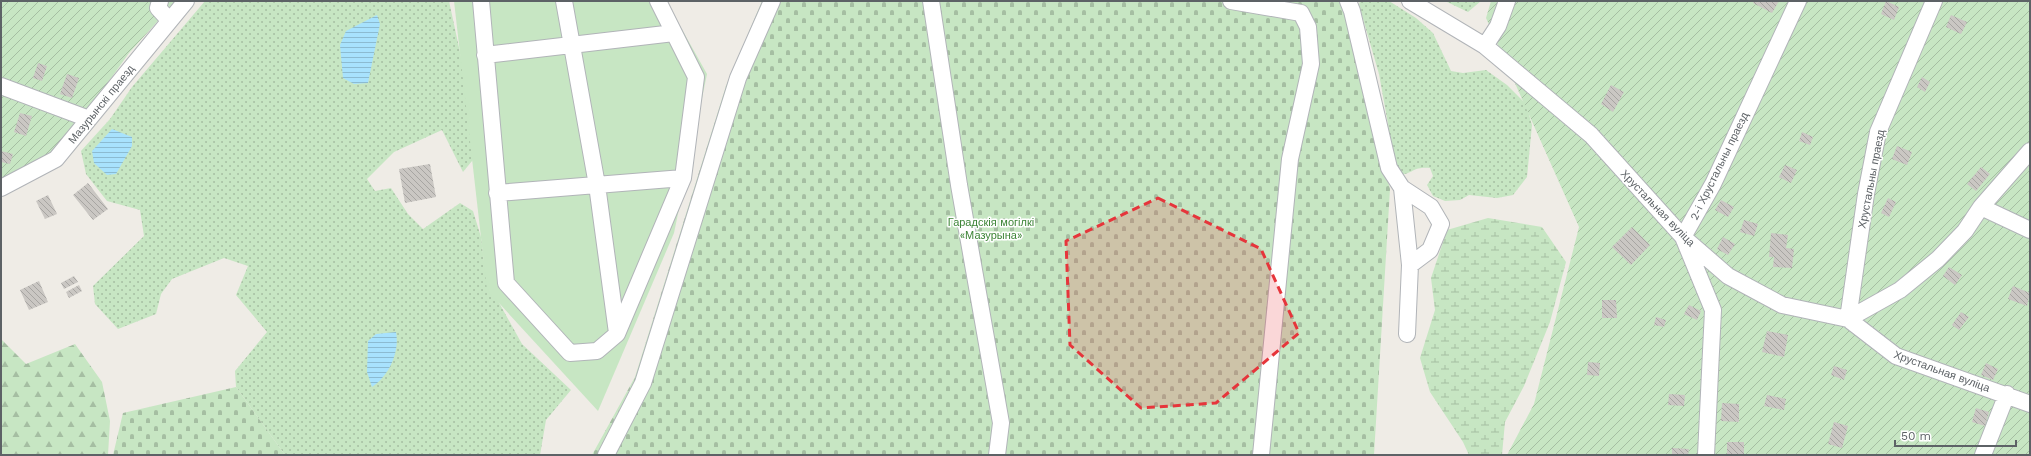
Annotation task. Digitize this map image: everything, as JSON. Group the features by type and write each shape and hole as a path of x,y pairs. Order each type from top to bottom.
{"street":[{"name":"Мазурынскі праезд","path":"1,188 56,159 186,1"},
{"path":"481,1 506,283 570,353 597,351 617,334 683,178 696,77 658,1"},
{"path":"564,1 598,185 617,334"},
{"path":"606,455 643,383 738,78 772,1"},
{"path":"931,1 959,185 1001,423 997,455"},
{"path":"1231,1 1301,13 1308,27 1311,64 1290,159 1261,455"},
{"path":"1348,1 1352,12 1389,168 1402,188 1431,207 1441,224 1430,250 1410,265"},
{"name":"Хрустальная вуліца","path":"1410,1 1485,46 1591,135 1683,237 1728,276 1782,305 1848,319 1896,356 2007,394 2030,404"},
{"path":"1485,46 1498,26 1507,1"},
{"name":"2-і Хрустальны праезд","path":"1683,237 1712,184 1798,1"},
{"name":"Хрустальны праезд","path":"1848,319 1866,194 1878,132 1934,1"},
{"path":"155,3 169,20"},
{"path":"485,54 573,46 674,33"},
{"path":"1,86 89,119"},
{"path":"1848,319 1900,290 1938,259 1965,231 1981,207 2030,151"},
{"path":"497,193 683,178"},
{"path":"1402,188 1410,265 1408,334"},
{"path":"1981,207 2030,230"},
{"path":"1683,237 1713,310 1706,455"},
{"path":"1983,455 2007,394"}],"highlighted area":[{"path":"1158,198 1261,249 1299,333 1216,403 1141,408 1070,345 1066,241"}],"green space":[{"path":"1,1 180,1 166,12 129,53 55,157 1,185"},
{"path":"205,1 449,1 481,150 463,172 442,130 394,152 367,179 375,191 391,188 408,214 423,229 460,203 473,211 481,237 484,261 492,290 522,344 571,390 546,420 540,455 285,455 236,387 235,371 267,332 236,295 248,266 224,258 172,279 161,294 156,314 118,329 95,304 93,286 144,236 140,210 107,201 86,174 81,151 110,119 132,87"},
{"path":"454,1 666,1 707,74 674,233 598,411 487,290"},
{"name":"Гарадскія могілкі «Мазурына»","path":"762,1 1341,1 1390,189 1374,455 592,455 635,377 726,86"},
{"path":"1360,1 1389,1 1416,18 1433,33 1451,71 1463,73 1486,70 1507,85 1526,104 1532,125 1527,177 1513,195 1497,198 1469,195 1460,200 1445,201 1433,196 1427,185 1433,176 1430,168 1417,169 1402,175 1392,162 1388,124 1379,74 1359,5"},
{"path":"1445,1 1481,1 1468,12"},
{"path":"1491,1 2030,1 2030,455 1507,455 1534,404 1579,227 1486,18"},
{"path":"1488,218 1542,227 1566,262 1550,322 1524,386 1505,422 1502,455 1469,455 1463,442 1430,392 1420,358 1435,310 1431,278 1447,230"},
{"path":"1,339 26,364 75,344 102,382 110,421 108,455 1,455"},
{"path":"236,387 285,455 113,455 123,413"}],"water":[{"path":"377,15 380,24 368,83 354,84 343,78 340,45 346,31"},
{"path":"112,129 132,137 132,146 116,174 107,175 94,163 92,151"},
{"path":"396,332 397,340 395,355 392,363 383,377 372,387 367,372 368,341 376,334"}],"building":[{"path":"1754,1 1779,1 1772,13 1753,3"},
{"path":"1886,1 1899,7 1894,20 1881,14"},
{"path":"1951,15 1967,22 1961,34 1946,27"},
{"path":"38,63 47,66 42,81 33,78"},
{"path":"67,74 79,78 72,98 60,94"},
{"path":"1922,77 1930,82 1925,92 1917,87"},
{"path":"1611,85 1624,92 1613,112 1601,104"},
{"path":"20,113 32,116 26,136 14,132"},
{"path":"1802,132 1813,137 1810,145 1799,141"},
{"path":"1897,146 1912,152 1907,165 1892,159"},
{"path":"1,151 13,154 10,164 1,162"},
{"path":"430,164 436,197 405,203 399,169"},
{"path":"1785,165 1797,170 1791,183 1779,177"},
{"path":"1981,167 1990,174 1976,191 1967,184"},
{"path":"88,183 108,209 93,220 73,195"},
{"path":"48,195 57,214 45,219 36,201"},
{"path":"1888,198 1896,202 1889,217 1881,213"},
{"path":"1721,200 1734,207 1728,217 1715,210"},
{"path":"1744,220 1758,224 1754,236 1740,232"},
{"path":"1632,227 1650,245 1631,265 1612,247"},
{"path":"1771,233 1788,235 1786,248 1794,249 1792,268 1773,267 1774,257 1769,257"},
{"path":"1723,237 1735,244 1728,255 1717,249"},
{"path":"1949,267 1962,275 1955,285 1943,276"},
{"path":"74,276 78,282 64,289 61,283"},
{"path":"39,281 48,302 29,310 20,290"},
{"path":"79,285 82,291 69,298 66,292"},
{"path":"2013,286 2030,293 2027,306 2008,299"},
{"path":"1602,300 1616,300 1617,318 1602,318"},
{"path":"1689,305 1701,311 1697,320 1684,314"},
{"path":"1961,312 1969,317 1959,330 1952,325"},
{"path":"1656,317 1666,320 1664,327 1654,325"},
{"path":"1767,331 1788,335 1784,357 1762,352"},
{"path":"1588,362 1600,363 1599,376 1587,375"},
{"path":"1986,363 1998,369 1993,380 1981,375"},
{"path":"1834,366 1847,370 1844,380 1831,375"},
{"path":"1669,394 1685,395 1684,406 1668,405"},
{"path":"1767,395 1786,399 1784,410 1764,406"},
{"path":"1722,403 1739,404 1739,422 1721,421"},
{"path":"1976,408 1989,412 1985,426 1972,422"},
{"path":"1834,422 1848,426 1842,448 1828,444"},
{"path":"1727,442 1744,442 1744,455 1727,455"},
{"path":"1672,448 1689,449 1688,455 1672,455"}]}
